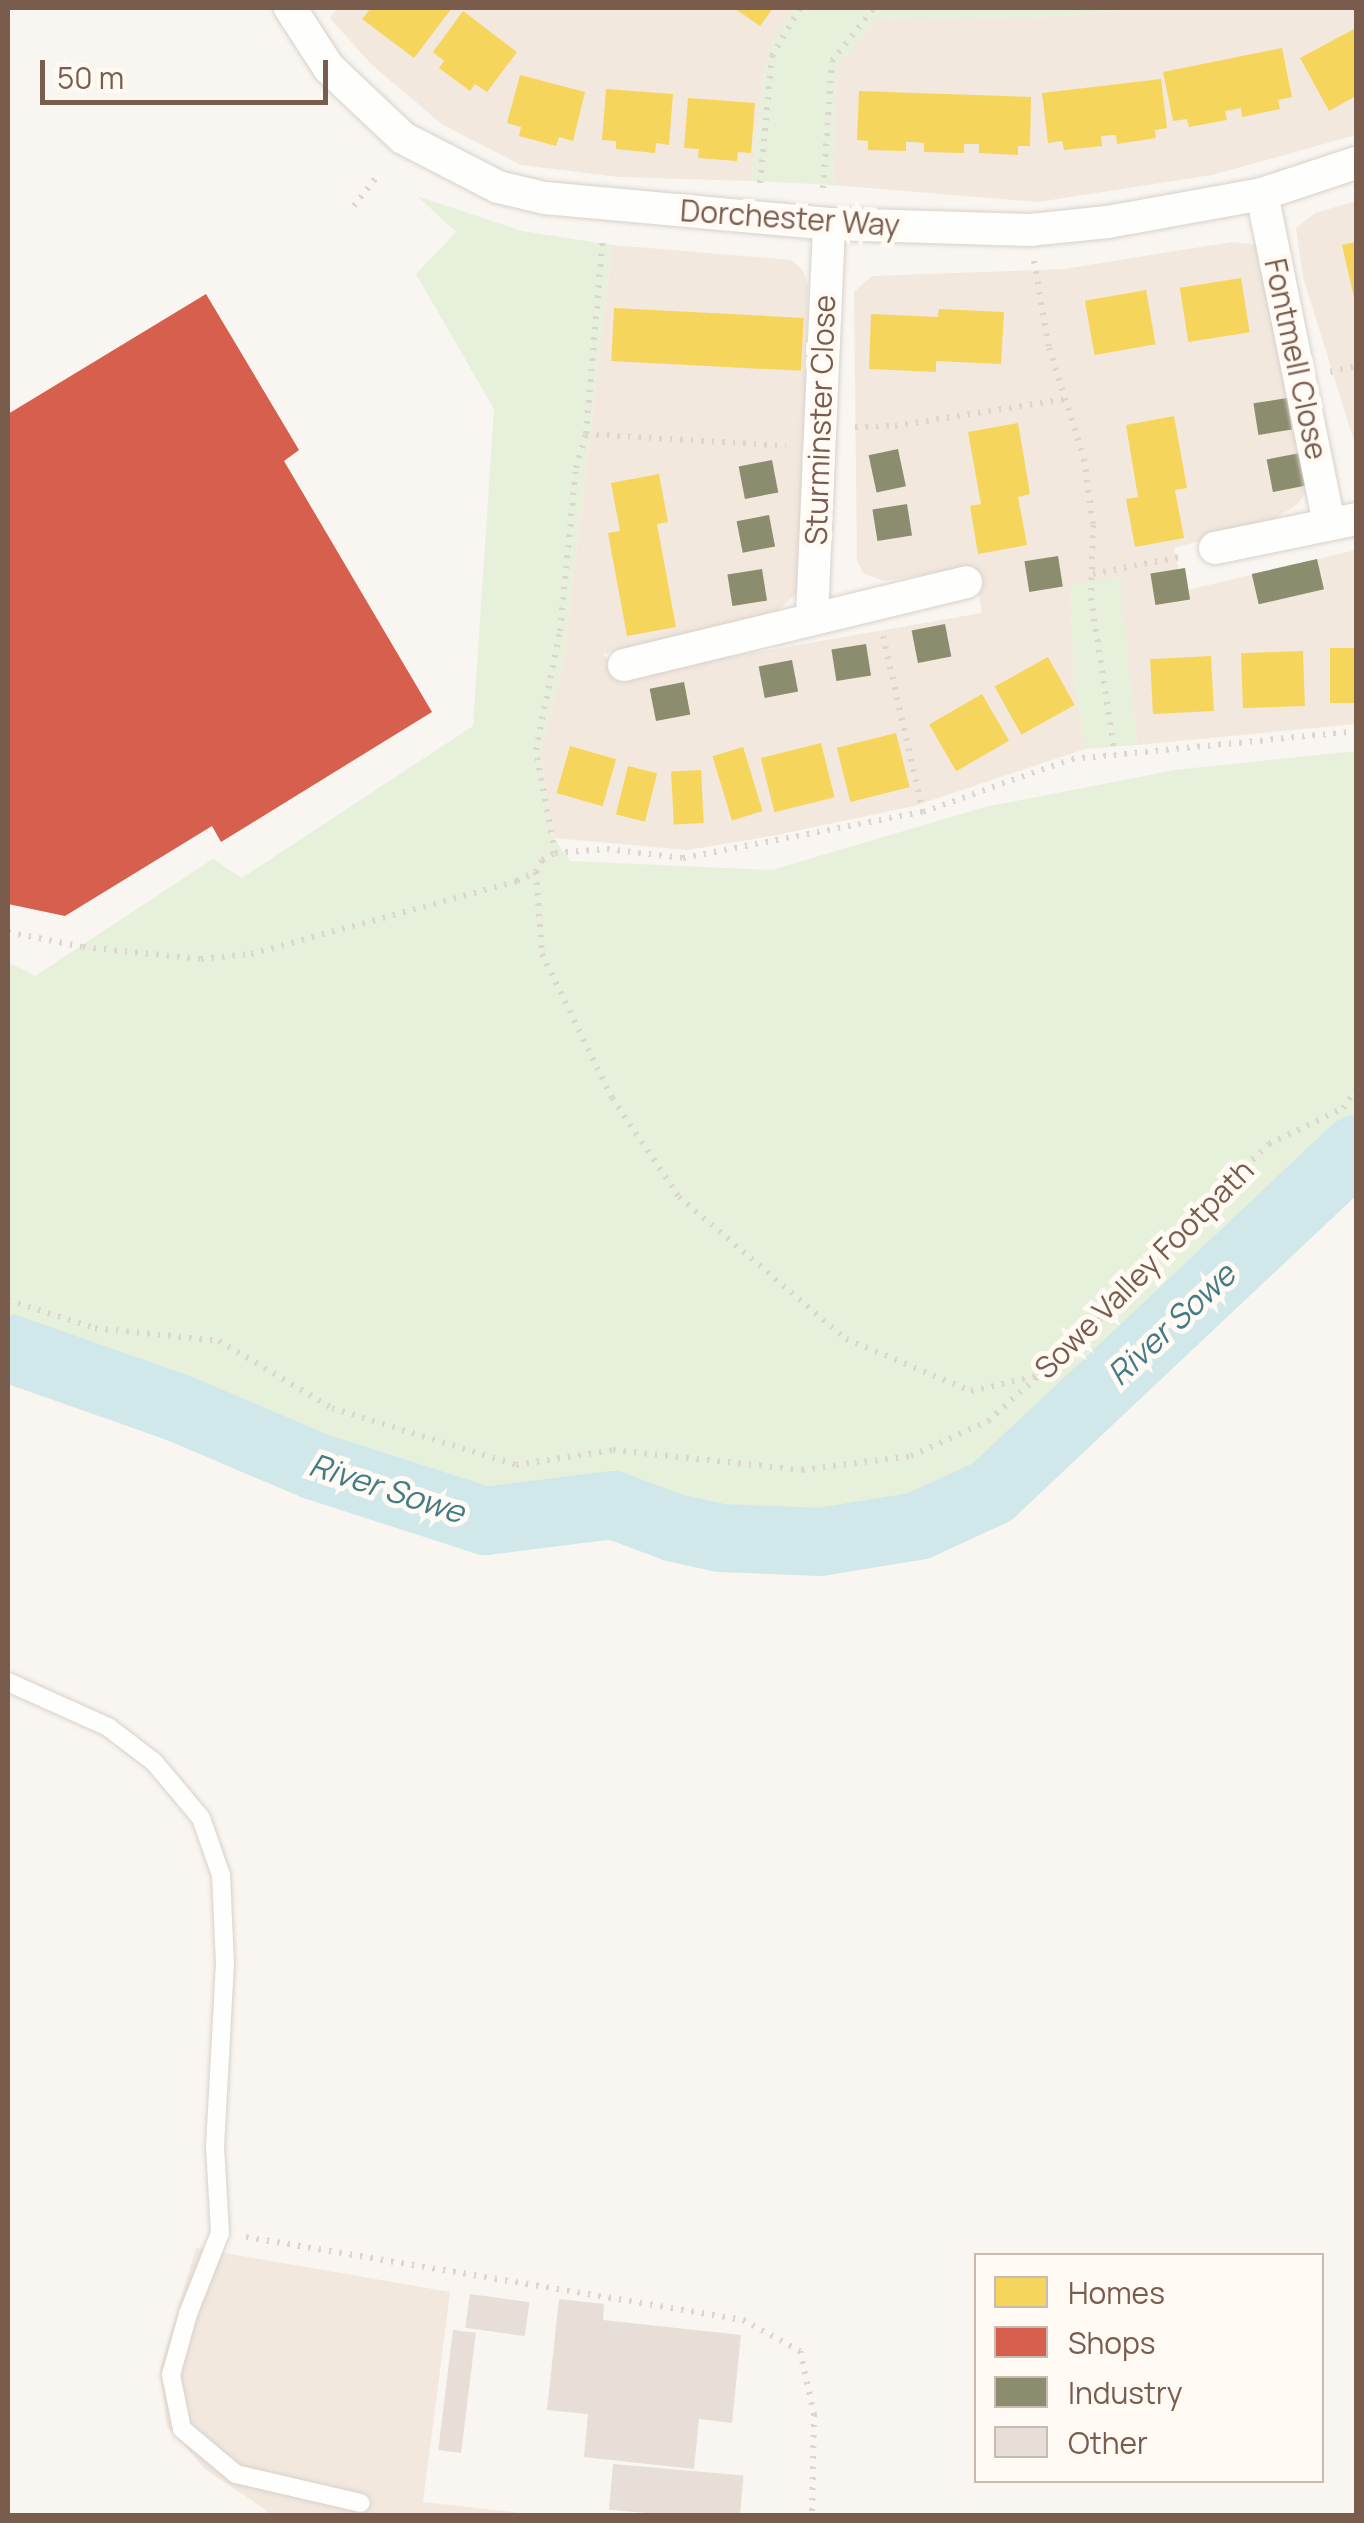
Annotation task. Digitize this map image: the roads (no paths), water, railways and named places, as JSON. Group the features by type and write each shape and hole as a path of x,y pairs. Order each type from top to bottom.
{"street":[{"name":"Dorchester Way","path":"290,8 329,68 406,140 498,187 605,204 828,224 1030,230 1108,222 1262,194 1356,163"},
{"name":"Fontmell Close","path":"1214,548 1343,522 1262,194"},
{"name":"Sturminster Close","path":"812,616 828,224"},
{"path":"624,665 812,616 966,582"}],"lane":[{"path":"8,1682 108,1728 154,1762 201,1818 221,1875 226,1963 214,2146 220,2233 188,2314 172,2375 182,2429 236,2474 360,2503"}],"waterway":[{"name":"River Sowe","path":"8,1348 176,1407 315,1466 485,1521 613,1505 675,1528 721,1538 820,1542 918,1526 992,1492 1356,1149"}]}
